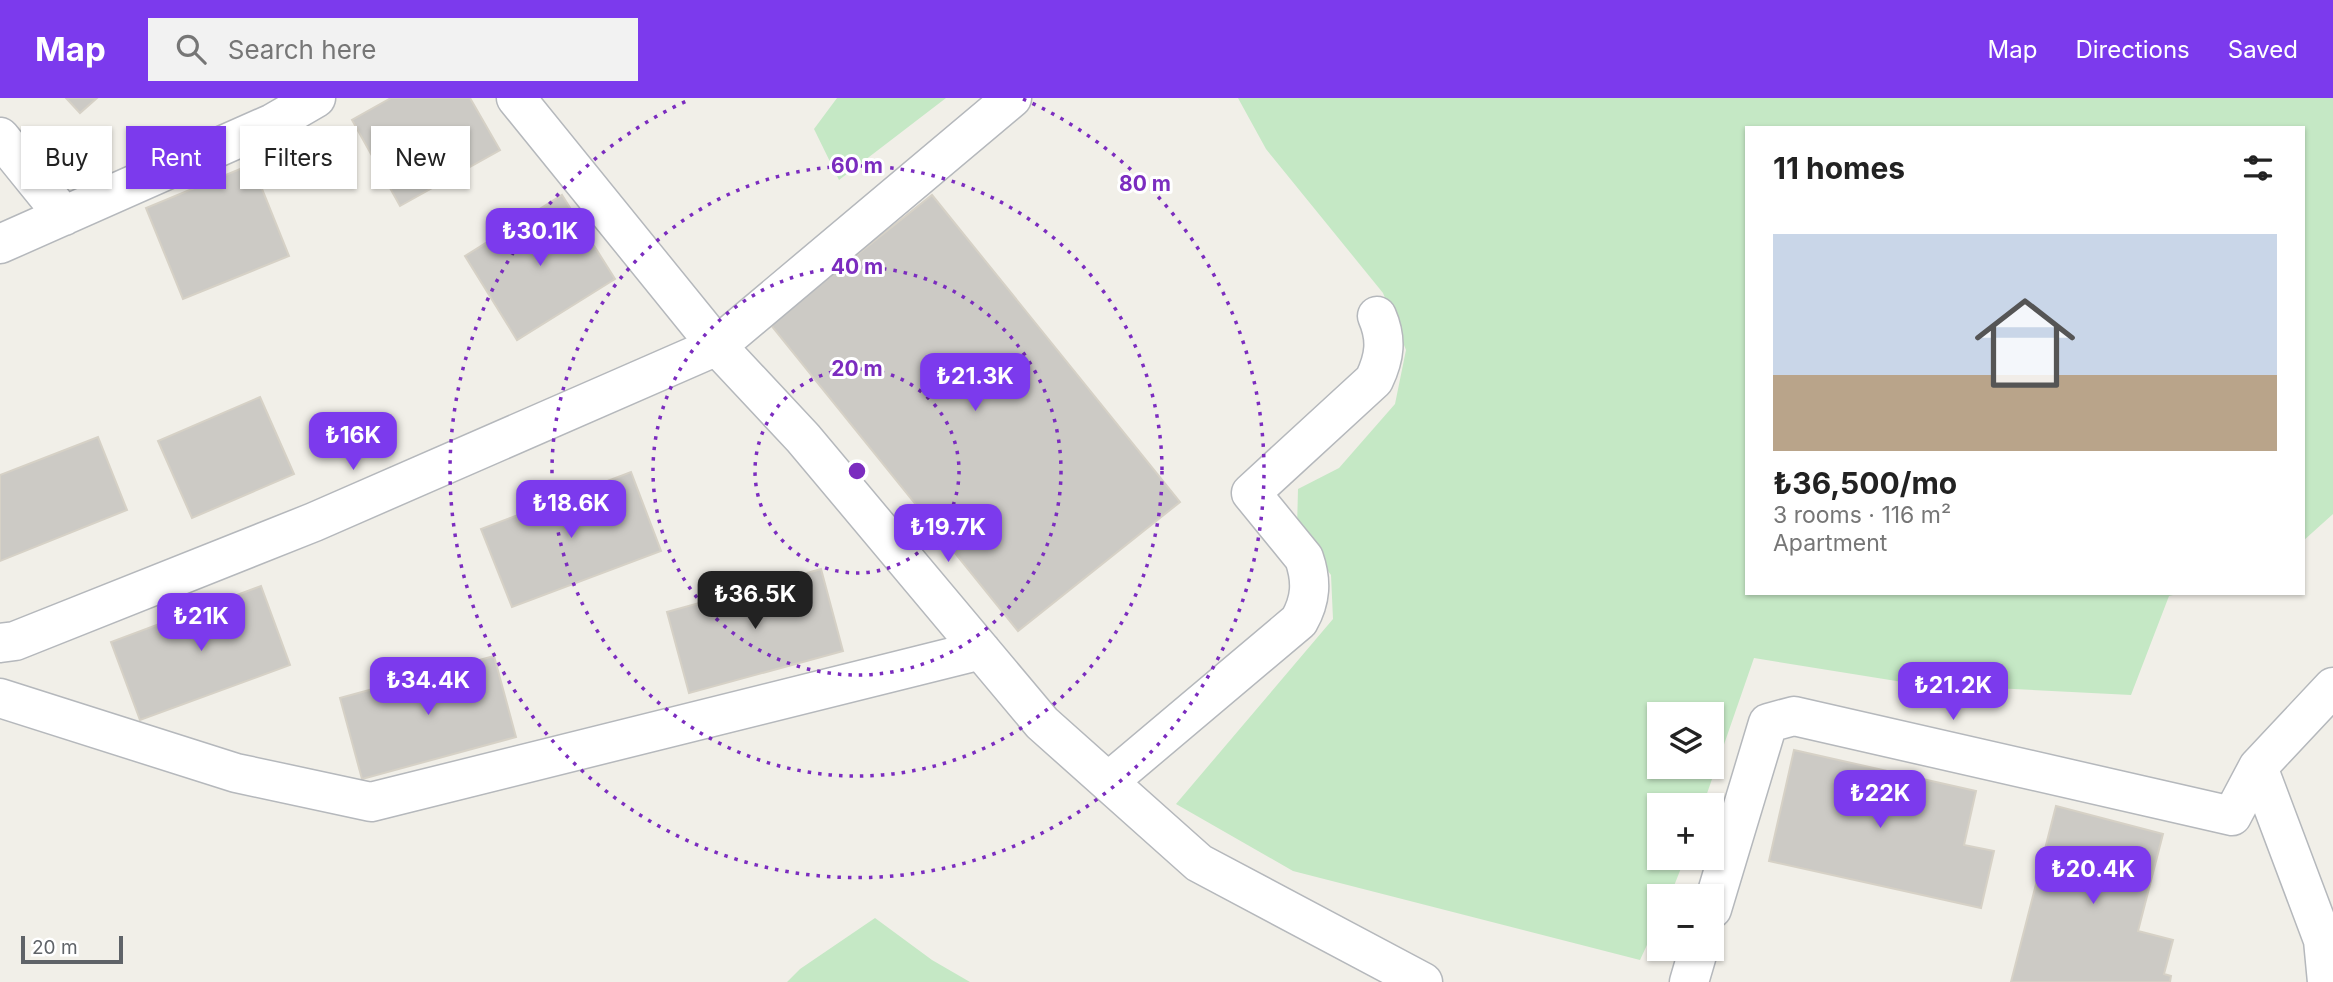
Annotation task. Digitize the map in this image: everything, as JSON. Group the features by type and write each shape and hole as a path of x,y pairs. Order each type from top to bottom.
{"street":[{"path":"0,244 273,123 316,98"},
{"path":"516,98 717,346 803,438 1042,723 1199,863 1423,982"},
{"path":"0,643 15,641 314,522 717,346 1012,98"},
{"path":"0,137 64,216"},
{"path":"1108,782 1299,621 1310,597 1304,558 1251,493 1374,380 1384,349 1384,338 1377,316"},
{"path":"0,698 236,773 371,802 981,650"},
{"path":"1720,884 1768,723 1794,716 2232,816 2258,767 2333,687"},
{"path":"2258,767 2323,940 2327,982"},
{"path":"1689,982 1695,961"}],"green space":[{"path":"837,98 946,98 839,180 814,129"},
{"path":"1238,98 2333,98 2333,514 2305,539 2305,126 1745,126 1745,595 2173,595 2169,596 2131,695 1915,684 1754,658 1724,744 1724,702 1647,702 1647,779 1712,779 1707,793 1647,793 1647,870 1680,870 1675,884 1647,884 1647,945 1640,960 1293,871 1176,804 1333,619 1331,575 1297,529 1298,489 1339,468 1395,404 1406,350 1383,293 1266,149"},
{"path":"875,918 932,960 970,982 787,982 800,969"}],"building":[{"path":"66,98 97,98 80,113"},
{"path":"391,98 470,98 500,150 470,167 470,126 371,126 371,154 352,120"},
{"path":"240,169 240,189 262,189 289,256 183,299 146,208 192,189 226,189 226,175"},
{"path":"391,189 430,189 400,206"},
{"path":"562,195 615,279 517,340 465,256"},
{"path":"932,195 1180,502 1018,631 770,324"},
{"path":"260,397 294,474 192,518 158,441"},
{"path":"98,437 127,510 0,561 0,475"},
{"path":"631,472 661,551 512,607 481,529"},
{"path":"821,569 843,651 689,693 667,612"},
{"path":"261,586 290,665 140,720 111,642"},
{"path":"494,656 516,737 362,779 340,698"},
{"path":"1794,750 1976,791 1964,845 1994,851 1981,908 1769,861"},
{"path":"2056,806 2163,834 2138,931 2173,940 2164,974 2171,976 2170,982 2011,982"}]}
